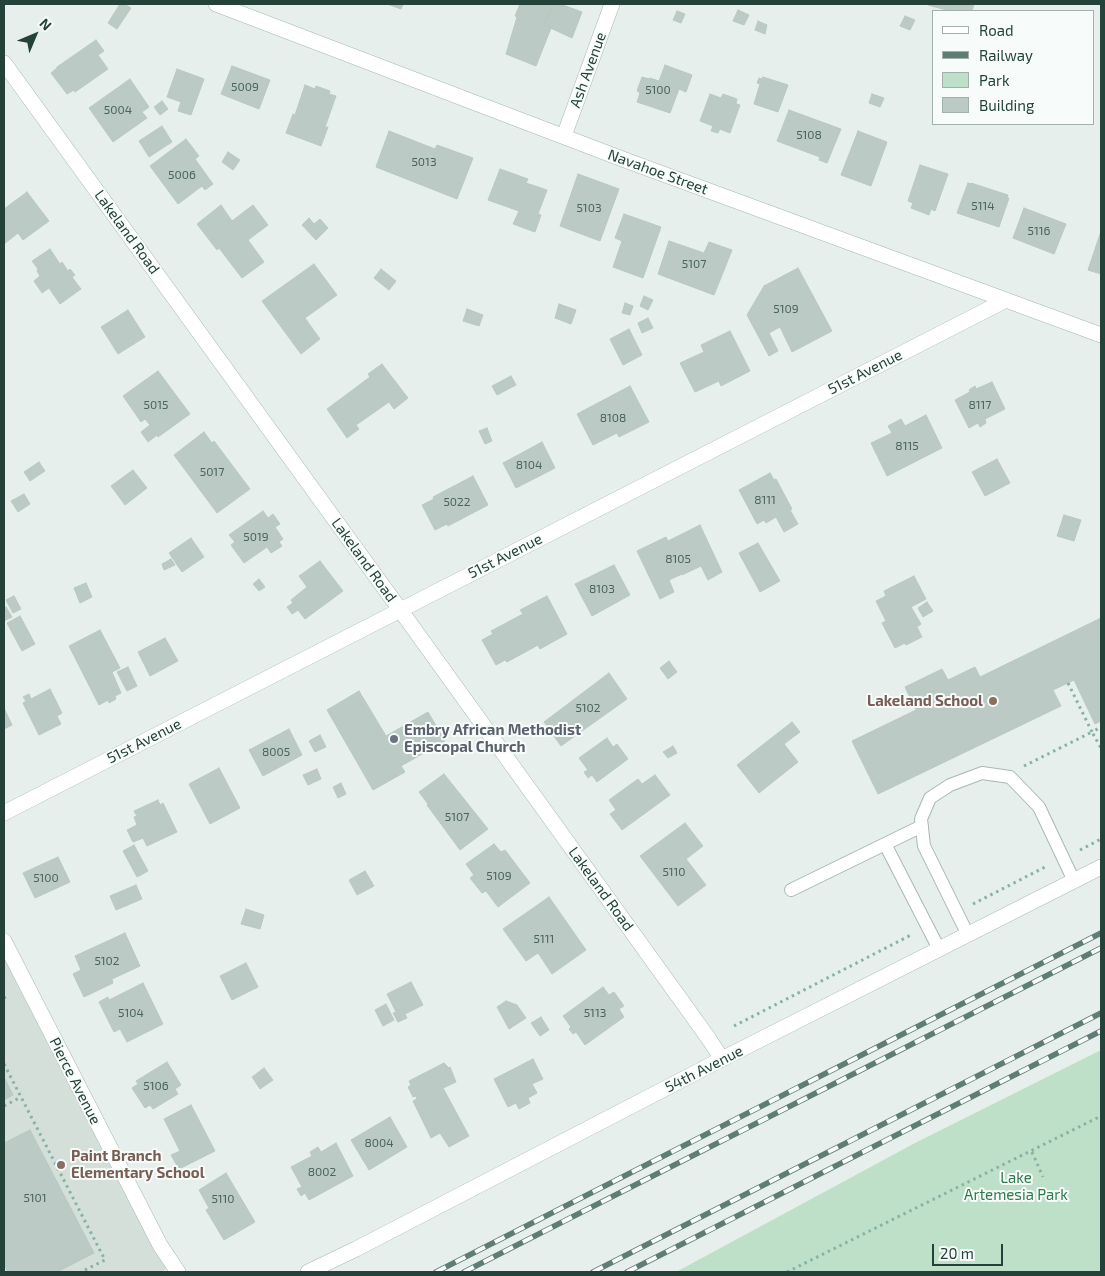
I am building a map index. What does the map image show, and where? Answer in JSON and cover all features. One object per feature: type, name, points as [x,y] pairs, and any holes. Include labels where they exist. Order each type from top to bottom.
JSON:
[{"type":"street","name":"Navahoe Street","points":[[216,4],[564,136],[1101,335]]},
{"type":"street","name":"Ash Avenue","points":[[564,136],[612,4]]},
{"type":"street","name":"Lakeland Road","points":[[4,63],[703,1030],[722,1060]]},
{"type":"street","name":"51st Avenue","points":[[4,813],[1006,300]]},
{"type":"street","name":"54th Avenue","points":[[308,1272],[1101,867]]},
{"type":"street","name":"Pierce Avenue","points":[[4,941],[160,1246],[178,1272]]},
{"type":"lane","points":[[968,935],[924,846],[920,819],[930,798],[950,785],[982,773],[1010,777],[1039,807],[1074,881]]},
{"type":"lane","points":[[791,890],[922,826]]},
{"type":"lane","points":[[885,844],[939,949]]},
{"type":"path","points":[[1068,683],[1101,748]]},
{"type":"path","points":[[1010,777],[1027,764],[1101,727]]},
{"type":"path","points":[[4,1064],[105,1260],[81,1272]]},
{"type":"path","points":[[4,1106],[20,1097]]},
{"type":"path","points":[[787,1272],[1032,1152],[1101,1116]]},
{"type":"path","points":[[1032,1152],[1043,1177]]},
{"type":"shaded area","name":"Paint Branch Elementary School","points":[[4,941],[172,1265],[162,1272],[4,1272]]},
{"type":"green space","name":"Lake Artemesia Park","points":[[1101,1050],[1101,1272],[676,1272],[915,1143]]},
{"type":"building","points":[[120,4],[131,8],[117,29],[108,23]]},
{"type":"building","points":[[387,4],[403,4],[401,9]]},
{"type":"building","points":[[520,4],[553,4],[544,25],[551,28],[536,66],[506,54],[517,17],[515,16]]},
{"type":"building","points":[[553,4],[560,4],[582,12],[572,38],[544,25]]},
{"type":"building","points":[[974,4],[972,10],[946,10],[928,5]]},
{"type":"building","points":[[738,10],[749,15],[744,25],[733,21]]},
{"type":"building","points":[[677,11],[685,14],[681,23],[673,20]]},
{"type":"building","points":[[905,16],[915,20],[910,30],[900,26]]},
{"type":"building","points":[[758,21],[767,25],[765,34],[755,30]]},
{"type":"building","points":[[96,40],[104,51],[98,55],[108,69],[75,92],[74,90],[67,94],[51,73]]},
{"type":"building","points":[[665,65],[692,75],[686,92],[679,89],[670,113],[637,102],[640,93],[637,91],[642,77],[659,81]]},
{"type":"building","points":[[232,66],[270,80],[259,109],[221,94]]},
{"type":"building","points":[[177,69],[204,79],[191,115],[178,111],[181,102],[167,97]]},
{"type":"building","points":[[763,77],[788,85],[778,112],[754,104],[760,84],[757,83],[759,78],[762,79]]},
{"type":"building","points":[[130,79],[149,107],[142,112],[147,118],[113,142],[89,108]]},
{"type":"building","points":[[305,85],[315,89],[316,86],[330,91],[329,94],[336,96],[325,127],[328,127],[321,146],[286,133],[293,114],[295,115]]},
{"type":"building","points":[[710,94],[721,98],[723,94],[737,99],[736,104],[740,105],[730,133],[720,129],[718,133],[711,131],[713,126],[700,121]]},
{"type":"building","points":[[872,94],[884,98],[880,107],[869,103]]},
{"type":"building","points":[[162,101],[168,109],[160,115],[154,107]]},
{"type":"building","points":[[789,110],[841,129],[827,163],[819,160],[820,157],[777,141]]},
{"type":"building","points":[[162,126],[172,142],[149,157],[139,141]]},
{"type":"building","points":[[389,131],[435,149],[437,145],[473,158],[457,199],[376,167]]},
{"type":"building","points":[[858,131],[887,142],[871,186],[841,175]]},
{"type":"building","points":[[186,139],[199,156],[195,159],[213,184],[205,190],[202,186],[178,204],[150,166]]},
{"type":"building","points":[[228,152],[240,160],[233,170],[222,162]]},
{"type":"building","points":[[920,165],[948,174],[935,211],[931,209],[929,215],[911,208],[913,203],[908,201]]},
{"type":"building","points":[[500,169],[528,179],[526,183],[547,190],[538,214],[541,215],[535,232],[513,224],[519,211],[488,200]]},
{"type":"building","points":[[578,174],[619,189],[600,241],[560,226]]},
{"type":"building","points":[[968,183],[1008,195],[1007,198],[1009,198],[999,227],[957,213]]},
{"type":"building","points":[[27,192],[49,221],[23,240],[18,233],[4,244],[4,209]]},
{"type":"building","points":[[221,205],[232,221],[253,205],[268,225],[248,240],[264,262],[242,278],[219,248],[217,250],[197,224]]},
{"type":"building","points":[[1024,208],[1066,224],[1054,254],[1013,238]]},
{"type":"building","points":[[624,214],[661,227],[643,278],[613,267],[622,241],[615,238]]},
{"type":"building","points":[[309,218],[314,224],[320,219],[328,228],[316,240],[302,225]]},
{"type":"building","points":[[1101,231],[1101,274],[1088,270]]},
{"type":"building","points":[[669,241],[704,253],[709,242],[732,250],[714,295],[658,274]]},
{"type":"building","points":[[50,249],[60,264],[62,262],[68,271],[70,269],[75,275],[72,277],[81,289],[60,304],[49,288],[42,293],[34,281],[40,276],[37,271],[38,269],[32,261]]},
{"type":"building","points":[[314,264],[337,295],[305,318],[320,339],[301,354],[262,301]]},
{"type":"building","points":[[798,268],[832,331],[792,352],[780,327],[769,333],[778,351],[769,356],[747,315],[764,286]]},
{"type":"building","points":[[381,269],[396,281],[389,290],[374,278]]},
{"type":"building","points":[[644,296],[653,300],[648,310],[640,306]]},
{"type":"building","points":[[625,303],[633,306],[630,315],[622,313]]},
{"type":"building","points":[[559,304],[576,310],[571,324],[555,318]]},
{"type":"building","points":[[467,309],[483,315],[479,326],[463,321]]},
{"type":"building","points":[[128,310],[145,337],[118,354],[101,327]]},
{"type":"building","points":[[648,318],[653,328],[642,333],[638,323]]},
{"type":"building","points":[[629,329],[642,355],[623,365],[610,339]]},
{"type":"building","points":[[730,331],[750,371],[721,386],[719,381],[695,392],[680,363],[704,352],[701,345]]},
{"type":"building","points":[[382,364],[408,398],[394,409],[389,402],[356,425],[359,429],[347,438],[327,409],[370,377],[368,374]]},
{"type":"building","points":[[158,371],[190,414],[148,442],[141,432],[150,425],[145,419],[141,422],[123,396]]},
{"type":"building","points":[[511,376],[516,385],[497,395],[492,386]]},
{"type":"building","points":[[992,382],[1005,409],[985,419],[986,423],[980,427],[978,423],[969,428],[955,400],[970,392],[969,390],[975,386],[976,389]]},
{"type":"building","points":[[630,386],[649,422],[619,437],[617,433],[593,445],[577,414]]},
{"type":"building","points":[[926,415],[942,448],[887,476],[871,443],[892,433],[888,426],[901,419],[905,426]]},
{"type":"building","points":[[487,428],[492,441],[485,444],[479,431]]},
{"type":"building","points":[[204,432],[212,443],[214,441],[250,489],[217,513],[174,455]]},
{"type":"building","points":[[542,442],[555,468],[516,488],[503,463]]},
{"type":"building","points":[[997,459],[1010,483],[985,496],[972,472]]},
{"type":"building","points":[[39,462],[45,471],[30,481],[24,472]]},
{"type":"building","points":[[133,470],[147,488],[125,505],[111,486]]},
{"type":"building","points":[[770,473],[774,480],[776,479],[798,524],[784,532],[776,517],[766,523],[764,520],[757,524],[739,490]]},
{"type":"building","points":[[473,476],[488,505],[448,526],[447,524],[435,530],[422,505],[434,499],[433,497]]},
{"type":"building","points":[[24,494],[30,504],[18,512],[11,501]]},
{"type":"building","points":[[263,511],[268,518],[273,514],[280,524],[275,527],[283,539],[279,542],[282,546],[271,553],[267,547],[244,563],[231,545],[235,542],[229,535]]},
{"type":"building","points":[[1064,515],[1081,520],[1074,541],[1057,536]]},
{"type":"building","points":[[700,525],[722,572],[708,580],[701,566],[682,574],[669,580],[674,592],[660,599],[637,551],[666,537],[668,541]]},
{"type":"building","points":[[191,538],[204,557],[182,572],[169,553]]},
{"type":"building","points":[[758,543],[780,581],[760,592],[739,553]]},
{"type":"building","points":[[171,559],[175,565],[164,570],[162,564]]},
{"type":"building","points":[[320,561],[343,591],[305,619],[298,610],[292,614],[287,607],[293,603],[291,600],[307,587],[299,576]]},
{"type":"building","points":[[614,565],[630,595],[592,616],[575,584]]},
{"type":"building","points":[[914,576],[926,599],[911,607],[921,624],[917,627],[922,637],[895,648],[882,623],[886,621],[876,601],[886,596],[884,591]]},
{"type":"building","points":[[259,579],[265,587],[259,591],[253,584]]},
{"type":"building","points":[[86,583],[92,597],[80,603],[74,588]]},
{"type":"building","points":[[14,596],[21,609],[13,613],[6,600]]},
{"type":"building","points":[[547,596],[567,634],[540,649],[538,645],[507,662],[505,660],[496,665],[482,640],[493,634],[491,631],[523,614],[520,610]]},
{"type":"building","points":[[927,602],[933,611],[923,617],[918,608]]},
{"type":"building","points":[[6,607],[12,617],[4,621],[4,609]]},
{"type":"building","points":[[20,616],[35,644],[22,651],[7,623]]},
{"type":"building","points":[[1101,618],[1101,721],[1095,724],[1074,680],[1053,690],[1061,706],[878,794],[852,741],[916,710],[905,687],[942,669],[948,680],[975,667],[980,677]]},
{"type":"building","points":[[100,630],[120,668],[112,672],[121,693],[115,696],[116,699],[109,703],[108,700],[99,705],[69,646]]},
{"type":"building","points":[[165,638],[178,661],[150,676],[138,652]]},
{"type":"building","points":[[669,661],[677,672],[668,679],[660,668]]},
{"type":"building","points":[[128,667],[137,686],[127,691],[117,672]]},
{"type":"building","points":[[609,673],[627,699],[561,746],[544,722]]},
{"type":"building","points":[[50,689],[62,713],[57,716],[61,724],[39,735],[23,703],[26,701],[23,697],[29,694],[31,699]]},
{"type":"building","name":"Embry African Methodist Episcopal Church","points":[[359,691],[386,736],[428,712],[445,741],[401,766],[405,772],[373,790],[327,710]]},
{"type":"building","points":[[4,708],[12,725],[4,729]]},
{"type":"building","points":[[792,722],[800,732],[784,744],[798,762],[759,793],[737,765]]},
{"type":"building","points":[[289,729],[302,755],[263,776],[249,750]]},
{"type":"building","points":[[320,735],[326,747],[315,752],[309,741]]},
{"type":"building","points":[[607,738],[613,747],[617,744],[628,759],[597,782],[592,775],[588,778],[584,772],[588,770],[579,758]]},
{"type":"building","points":[[673,746],[677,753],[668,758],[663,752]]},
{"type":"building","points":[[219,768],[240,808],[210,824],[189,784]]},
{"type":"building","points":[[317,769],[321,779],[308,785],[303,775]]},
{"type":"building","points":[[444,774],[488,829],[460,850],[419,792]]},
{"type":"building","points":[[655,775],[670,795],[622,830],[610,814],[616,810],[609,800],[638,779],[642,784]]},
{"type":"building","points":[[341,783],[346,794],[338,798],[333,787]]},
{"type":"building","points":[[158,800],[160,805],[163,803],[177,832],[147,846],[143,838],[133,842],[127,830],[137,825],[134,817],[137,816],[134,811]]},
{"type":"building","points":[[685,823],[703,846],[686,859],[706,885],[678,906],[640,856]]},
{"type":"building","points":[[494,844],[501,852],[505,850],[530,883],[498,907],[486,891],[482,893],[470,878],[474,875],[466,864]]},
{"type":"building","points":[[134,845],[148,871],[137,877],[123,851]]},
{"type":"building","points":[[58,857],[70,882],[35,898],[23,873]]},
{"type":"building","points":[[365,871],[374,886],[357,895],[349,880]]},
{"type":"building","points":[[136,885],[142,899],[116,910],[110,896]]},
{"type":"building","points":[[549,897],[586,950],[552,974],[538,953],[526,961],[503,929]]},
{"type":"building","points":[[246,909],[264,915],[260,929],[241,924]]},
{"type":"building","points":[[125,933],[140,966],[112,979],[113,983],[84,997],[73,974],[81,970],[75,956]]},
{"type":"building","points":[[246,963],[258,987],[232,1000],[220,976]]},
{"type":"building","points":[[411,982],[423,1005],[405,1014],[407,1018],[398,1022],[393,1013],[396,1012],[387,994]]},
{"type":"building","points":[[143,983],[163,1024],[127,1042],[120,1029],[114,1032],[99,1002],[108,997],[109,1000]]},
{"type":"building","points":[[603,987],[609,995],[614,992],[624,1006],[619,1009],[624,1017],[585,1045],[576,1032],[573,1034],[569,1029],[571,1027],[563,1016]]},
{"type":"building","points":[[506,1001],[517,1005],[526,1018],[509,1029],[497,1007]]},
{"type":"building","points":[[386,1004],[394,1020],[383,1026],[375,1010]]},
{"type":"building","points":[[541,1017],[549,1030],[540,1036],[531,1023]]},
{"type":"building","points":[[533,1059],[543,1079],[532,1084],[537,1093],[528,1098],[530,1103],[519,1109],[516,1103],[508,1107],[494,1079]]},
{"type":"building","points":[[167,1062],[181,1085],[175,1089],[178,1094],[153,1109],[150,1105],[145,1108],[132,1088],[138,1084],[136,1081]]},
{"type":"building","points":[[444,1063],[450,1067],[456,1082],[443,1088],[469,1136],[449,1147],[440,1133],[431,1138],[413,1101],[417,1099],[416,1096],[413,1097],[408,1087],[411,1085],[409,1081]]},
{"type":"building","points":[[264,1068],[273,1080],[260,1089],[252,1077]]},
{"type":"building","points":[[4,1077],[13,1095],[4,1100]]},
{"type":"building","points":[[191,1105],[215,1151],[179,1169],[171,1155],[180,1151],[164,1119]]},
{"type":"building","points":[[390,1117],[407,1147],[369,1170],[351,1140]]},
{"type":"building","points":[[30,1130],[94,1253],[57,1272],[8,1272],[4,1264],[4,1143]]},
{"type":"building","points":[[336,1143],[353,1176],[309,1200],[305,1193],[301,1196],[297,1189],[302,1187],[291,1167],[312,1156],[310,1152],[318,1147],[321,1152]]},
{"type":"building","points":[[226,1173],[255,1222],[224,1240],[206,1210],[209,1208],[199,1190]]},
{"type":"railway","points":[[436,1272],[1101,933]]},
{"type":"railway","points":[[464,1272],[1101,948]]},
{"type":"railway","points":[[593,1272],[1101,1013]]},
{"type":"railway","points":[[627,1272],[1101,1031]]},
{"type":"place","name":"Lakeland School","points":[[993,701]]},
{"type":"place","name":"Embry African Methodist Episcopal Church","points":[[394,739]]},
{"type":"place","name":"Paint Branch Elementary School","points":[[61,1165]]}]
